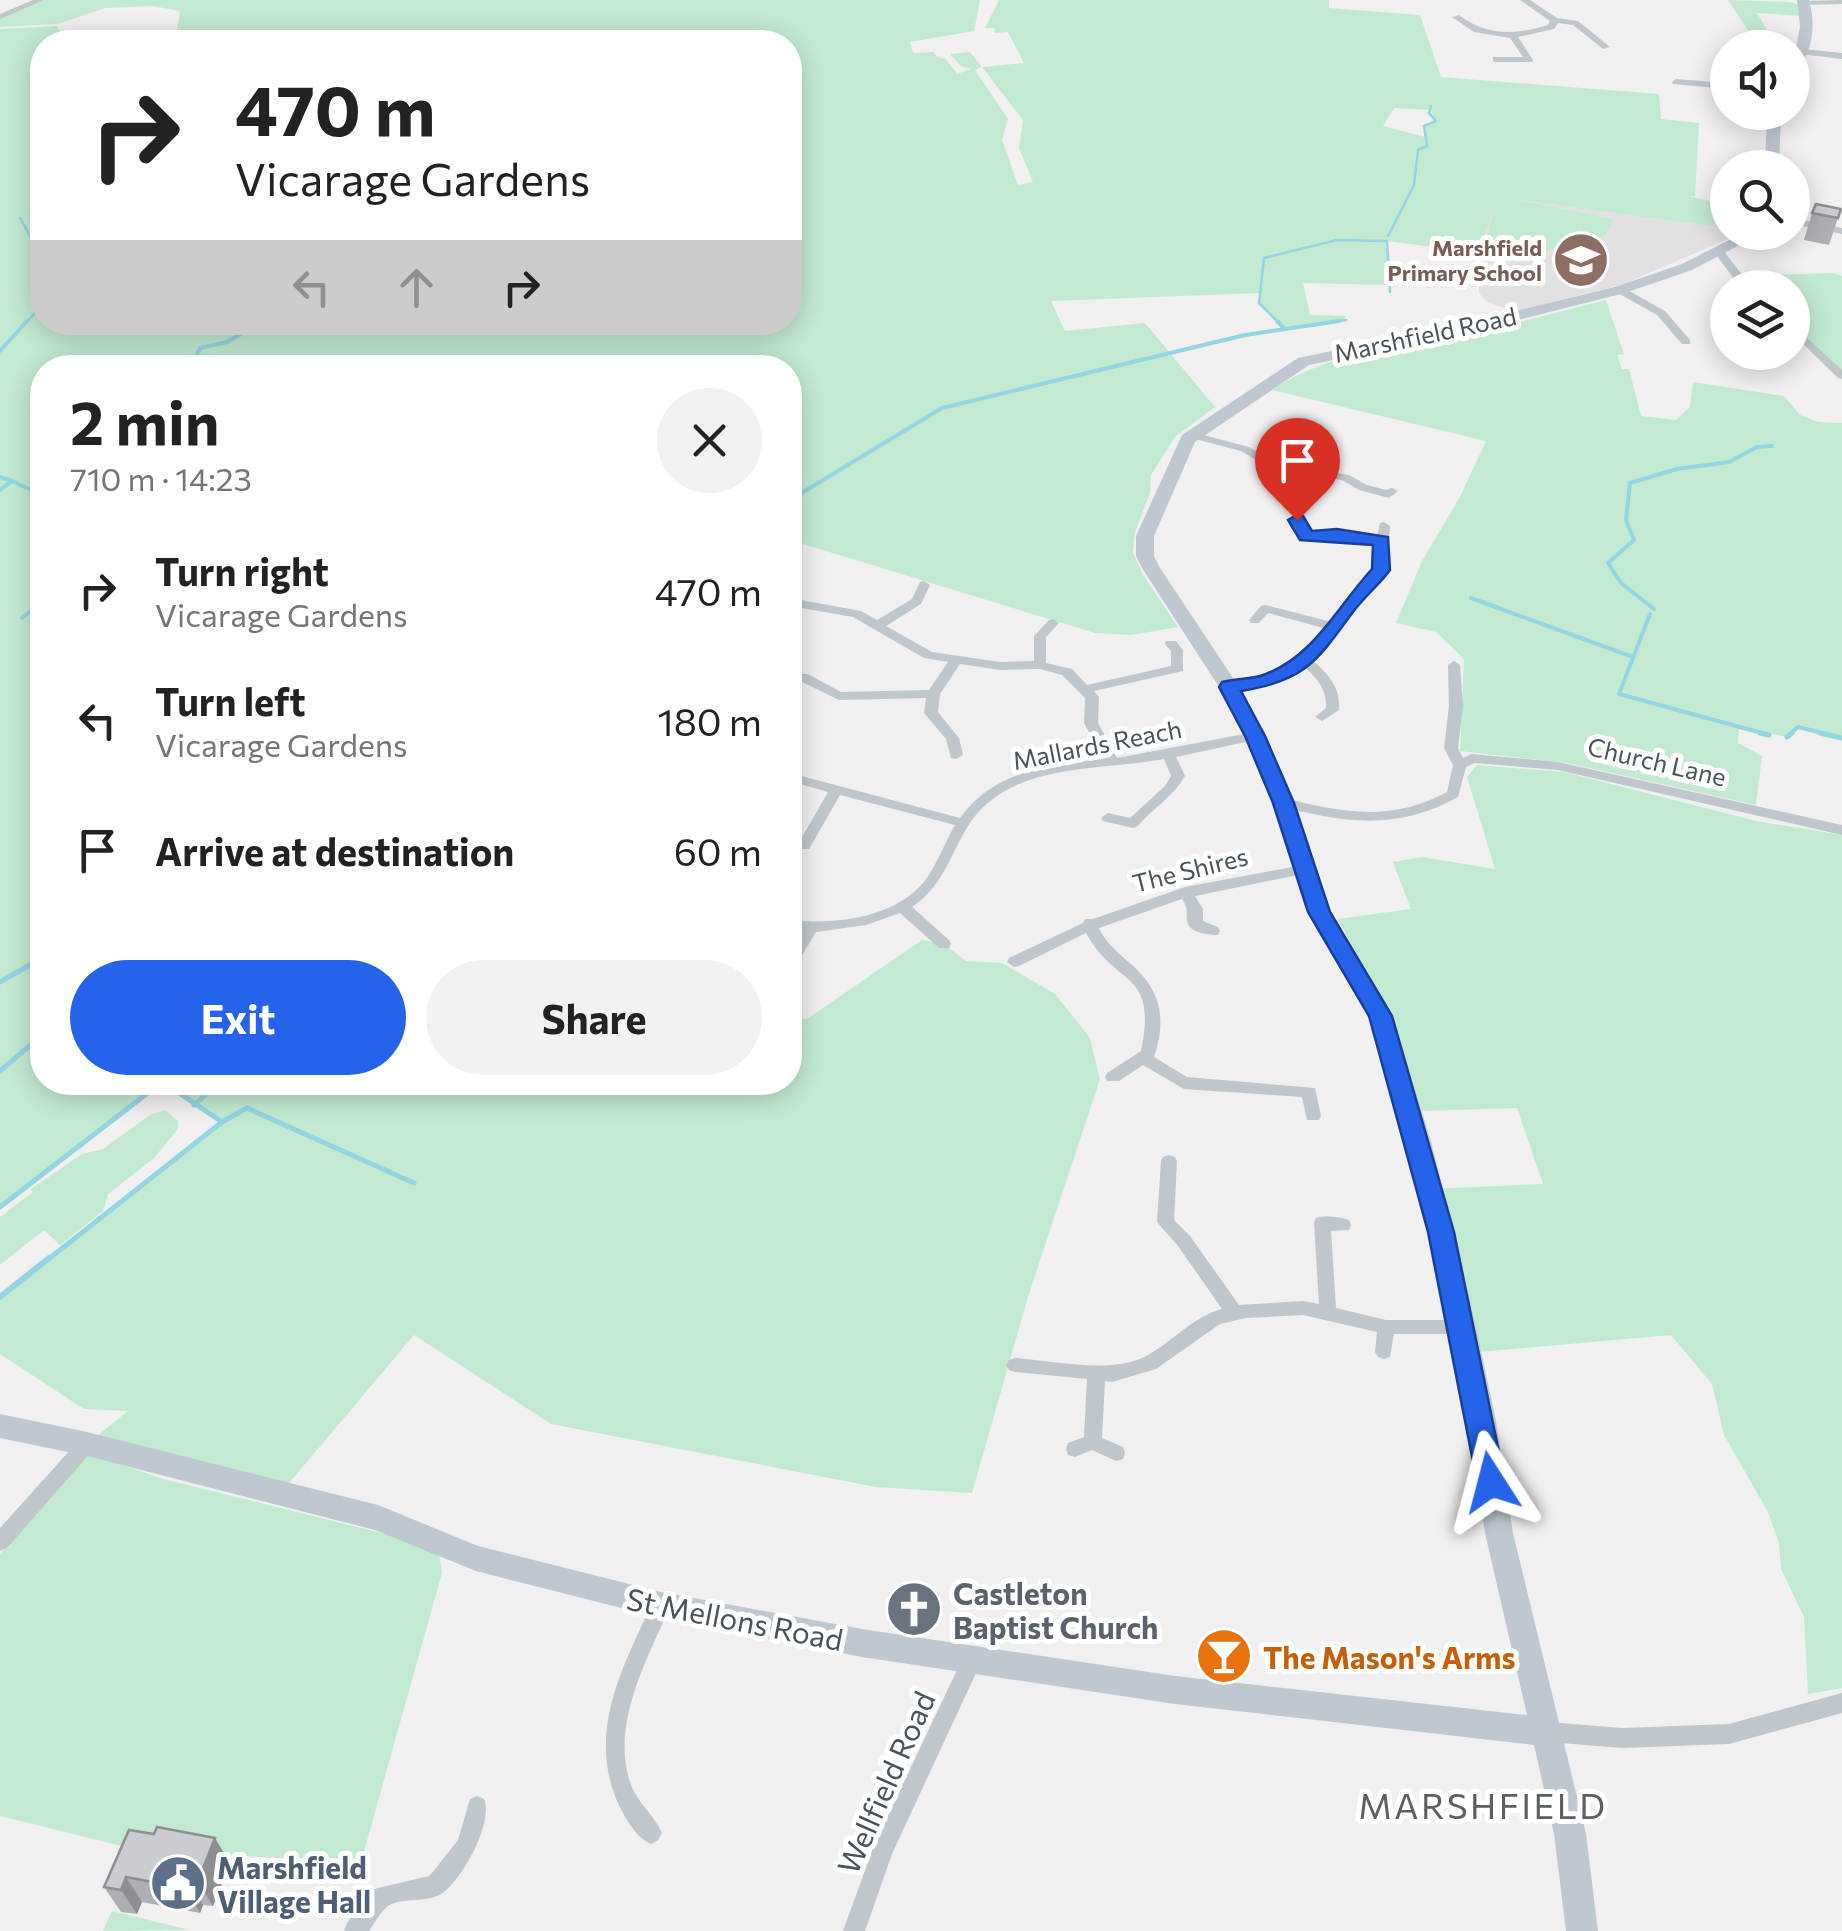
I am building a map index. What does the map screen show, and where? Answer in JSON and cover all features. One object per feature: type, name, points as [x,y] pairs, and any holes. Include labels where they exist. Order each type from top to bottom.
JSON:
[{"type":"street","points":[[0,17],[40,0]]},
{"type":"street","points":[[1524,0],[1555,20],[1575,23],[1606,47]]},
{"type":"street","points":[[1804,30],[1805,1],[1842,2]]},
{"type":"street","points":[[1456,17],[1478,32],[1512,35],[1551,27],[1555,20]]},
{"type":"street","points":[[1496,59],[1529,60],[1512,35]]},
{"type":"street","points":[[1810,53],[1842,56]]},
{"type":"street","points":[[1676,82],[1710,85]]},
{"type":"street","points":[[1810,225],[1842,231]]},
{"type":"street","name":"Marshfield Road","points":[[1192,435],[1304,362],[1323,355],[1476,326],[1620,290],[1722,250]]},
{"type":"street","points":[[1718,252],[1732,270]]},
{"type":"street","points":[[1620,290],[1666,312],[1686,342]]},
{"type":"street","points":[[1810,345],[1842,376]]},
{"type":"street","points":[[1392,491],[1390,494],[1363,488],[1345,477],[1270,464],[1245,450],[1192,435],[1149,525],[1145,556],[1255,736],[1284,803],[1319,912],[1380,1016],[1420,1145],[1462,1327],[1499,1533],[1570,1834],[1582,1931]]},
{"type":"street","points":[[1228,687],[1262,682],[1304,660],[1321,647],[1348,607],[1381,570],[1383,533],[1307,536],[1297,520]]},
{"type":"street","points":[[877,626],[924,603],[924,586]]},
{"type":"street","points":[[1330,601],[1348,607]]},
{"type":"street","points":[[802,604],[857,614],[929,656],[1000,666],[1040,665],[1067,672],[1092,697],[1091,723],[1112,763]]},
{"type":"street","points":[[1260,614],[1336,627]]},
{"type":"street","points":[[1040,665],[1033,635],[1053,623]]},
{"type":"street","points":[[1086,689],[1178,668],[1177,650],[1171,644]]},
{"type":"street","points":[[955,660],[934,694],[932,713],[952,738],[956,755]]},
{"type":"street","points":[[1304,660],[1329,684],[1334,700],[1332,710],[1322,716]]},
{"type":"street","points":[[1284,803],[1347,818],[1404,815],[1434,807],[1453,794],[1460,765],[1451,748],[1454,665]]},
{"type":"street","points":[[802,677],[821,679],[839,696],[934,694]]},
{"type":"street","points":[[1334,700],[1353,702]]},
{"type":"street","name":"Mallards Reach","points":[[802,928],[857,923],[902,906],[929,887],[974,804],[1004,784],[1044,772],[1168,754],[1255,736]]},
{"type":"street","points":[[1108,818],[1133,823],[1144,808],[1174,785],[1178,776],[1168,754]]},
{"type":"street","name":"Church Lane","points":[[1460,765],[1472,758],[1558,766],[1842,830]]},
{"type":"street","points":[[802,781],[963,823]]},
{"type":"street","points":[[804,846],[834,791]]},
{"type":"street","name":"The Shires","points":[[1014,962],[1090,923],[1185,892],[1303,870]]},
{"type":"street","points":[[1185,892],[1204,913],[1195,924],[1213,931]]},
{"type":"street","points":[[902,906],[944,944]]},
{"type":"street","points":[[1090,923],[1094,938],[1145,988],[1152,1004],[1146,1059]]},
{"type":"street","points":[[802,943],[810,930]]},
{"type":"street","points":[[1113,1077],[1146,1059]]},
{"type":"street","points":[[1146,1059],[1184,1083],[1308,1092],[1313,1116]]},
{"type":"street","points":[[1169,1161],[1165,1222],[1184,1241],[1234,1314]]},
{"type":"street","points":[[1328,1315],[1322,1223],[1343,1225]]},
{"type":"street","points":[[1015,1365],[1112,1374],[1150,1364],[1215,1318],[1304,1308],[1386,1328],[1462,1327]]},
{"type":"street","points":[[1384,1352],[1386,1328]]},
{"type":"street","points":[[1096,1374],[1084,1445],[1116,1453]]},
{"type":"street","name":"St Mellons Road","points":[[0,1426],[87,1444],[378,1518],[476,1558],[660,1605],[862,1642],[1175,1690],[1548,1732]]},
{"type":"street","points":[[0,1542],[87,1444]]},
{"type":"street","points":[[651,1833],[632,1813],[618,1781],[612,1738],[630,1676],[660,1605]]},
{"type":"street","name":"Wellfield Road","points":[[858,1920],[883,1851],[973,1658]]},
{"type":"street","points":[[1548,1732],[1622,1738],[1729,1734],[1842,1704]]},
{"type":"street","points":[[355,1931],[382,1897],[435,1886],[440,1881],[466,1845],[477,1806]]},
{"type":"street","points":[[858,1920],[870,1931]]},
{"type":"shaded area","name":"Marshfield Primary School","points":[[1495,197],[1710,224],[1710,247],[1624,284],[1513,312],[1486,301],[1479,293],[1479,253]]},
{"type":"green space","points":[[43,0],[980,0],[974,31],[910,42],[913,53],[934,52],[946,59],[957,74],[971,69],[961,66],[950,54],[970,52],[982,67],[1024,63],[1008,32],[995,33],[994,28],[985,28],[999,0],[1329,0],[1329,8],[1420,15],[1441,77],[1659,94],[1661,119],[1699,123],[1695,196],[1688,196],[1710,201],[1710,226],[1512,199],[1613,219],[1605,235],[1509,261],[1490,249],[1487,237],[1496,197],[1479,253],[1387,241],[1389,285],[1303,283],[1310,315],[1345,316],[1346,320],[1285,329],[1259,303],[1259,293],[1051,301],[1065,331],[1145,323],[1215,407],[1175,437],[1151,475],[1150,493],[1135,532],[1133,553],[1178,627],[1131,635],[1095,633],[802,544],[802,355],[30,355],[30,1095],[146,1095],[0,1207],[0,29],[57,26],[59,30],[30,30],[30,335],[802,335],[802,30],[177,30],[180,11],[153,6],[105,8],[57,24],[0,27],[0,18]],"holes":[[[982,67],[1023,120],[1019,148],[1033,182],[1018,185],[1002,140],[1008,119],[975,70]],[[1394,108],[1431,110],[1435,121],[1424,126],[1425,137],[1383,126]]]},
{"type":"green space","points":[[1728,0],[1799,5],[1802,16],[1757,13],[1767,30],[1748,30]]},
{"type":"green space","points":[[1810,274],[1842,276],[1842,372],[1810,341]]},
{"type":"green space","points":[[1606,300],[1624,354],[1617,355],[1622,369],[1629,369],[1641,416],[1676,420],[1690,407],[1693,382],[1784,396],[1800,415],[1818,422],[1842,423],[1842,738],[1799,727],[1787,737],[1739,727],[1738,743],[1762,756],[1756,805],[1567,763],[1460,751],[1464,659],[1436,632],[1396,623],[1422,561],[1460,497],[1486,441],[1272,390],[1340,359],[1481,331]]},
{"type":"green space","points":[[1477,765],[1564,772],[1756,821],[1842,835],[1842,1688],[1808,1694],[1804,1617],[1781,1569],[1779,1543],[1768,1512],[1724,1435],[1712,1384],[1671,1335],[1468,1353],[1430,1189],[1543,1184],[1517,1108],[1422,1111],[1399,1037],[1338,919],[1411,909],[1393,862],[1422,857],[1495,869],[1467,777]]},
{"type":"green space","points":[[922,940],[944,944],[966,961],[1002,963],[1055,994],[1090,1038],[1100,1079],[1028,1297],[972,1493],[876,1487],[551,1424],[414,1335],[279,1495],[87,1444],[128,1411],[84,1409],[0,1354],[0,1297],[222,1123],[181,1095],[802,1095],[802,1018],[807,1019]]},
{"type":"green space","points":[[165,1110],[178,1121],[178,1129],[153,1159],[108,1194],[103,1211],[60,1245],[44,1230],[0,1265],[0,1217],[33,1192],[31,1189],[82,1154],[103,1149],[150,1115]]},
{"type":"green space","points":[[88,1453],[163,1479],[418,1542],[439,1553],[442,1573],[361,1862],[142,1851],[0,1816],[0,1554]]},
{"type":"green space","points":[[112,1911],[190,1930],[103,1931]]},
{"type":"building","points":[[1816,204],[1841,209],[1838,218],[1812,213]]},
{"type":"building","points":[[157,1827],[215,1838],[198,1881],[188,1880],[185,1888],[126,1877],[121,1890],[104,1887],[129,1830],[154,1834]]},
{"type":"waterway","points":[[1388,236],[1414,185],[1418,150],[1427,146],[1424,126],[1436,121],[1429,113],[1431,106]]},
{"type":"waterway","points":[[20,218],[30,236]]},
{"type":"waterway","points":[[1285,329],[1259,303],[1264,258],[1337,240],[1387,241],[1390,292]]},
{"type":"waterway","points":[[25,324],[30,318]]},
{"type":"waterway","points":[[1322,324],[1346,320]]},
{"type":"waterway","points":[[0,351],[27,321]]},
{"type":"waterway","points":[[802,493],[942,408],[1245,335],[1339,321]]},
{"type":"waterway","points":[[196,355],[200,348],[239,335]]},
{"type":"waterway","points":[[1654,609],[1621,583],[1608,563],[1634,540],[1626,520],[1630,483],[1677,469],[1729,462],[1757,447],[1772,446]]},
{"type":"waterway","points":[[0,477],[12,481]]},
{"type":"waterway","points":[[0,490],[12,481]]},
{"type":"waterway","points":[[12,481],[30,489]]},
{"type":"waterway","points":[[1471,598],[1633,657]]},
{"type":"waterway","points":[[22,618],[30,612]]},
{"type":"waterway","points":[[1650,614],[1619,694],[1769,735],[1760,733]]},
{"type":"waterway","points":[[1789,735],[1798,727],[1830,735]]},
{"type":"waterway","points":[[1787,737],[1792,733]]},
{"type":"waterway","points":[[1820,733],[1842,738]]},
{"type":"waterway","points":[[0,982],[30,965]]},
{"type":"waterway","points":[[0,1071],[30,1045]]},
{"type":"waterway","points":[[0,1207],[145,1095]]},
{"type":"waterway","points":[[182,1095],[195,1104]]},
{"type":"waterway","points":[[195,1104],[205,1095]]},
{"type":"waterway","points":[[195,1104],[222,1122]]},
{"type":"waterway","points":[[222,1122],[247,1108],[414,1183]]},
{"type":"waterway","points":[[46,1261],[222,1122]]},
{"type":"waterway","points":[[0,1297],[49,1258]]},
{"type":"place","name":"Marshfield Primary School","points":[[1581,260]]},
{"type":"place","name":"Castleton Baptist Church","points":[[914,1609]]},
{"type":"place","name":"The Mason's Arms","points":[[1224,1656]]},
{"type":"place","name":"Marshfield Village Hall","points":[[178,1883]]},
{"type":"district","name":"MARSHFIELD","points":[[1483,1804]]},
{"type":"route","points":[[1297,520],[1307,536],[1382,540],[1381,570],[1348,607],[1321,647],[1287,672],[1262,682],[1228,687],[1255,736],[1284,803],[1319,912],[1380,1016],[1420,1145],[1441,1232],[1482,1420],[1491,1482]]}]
